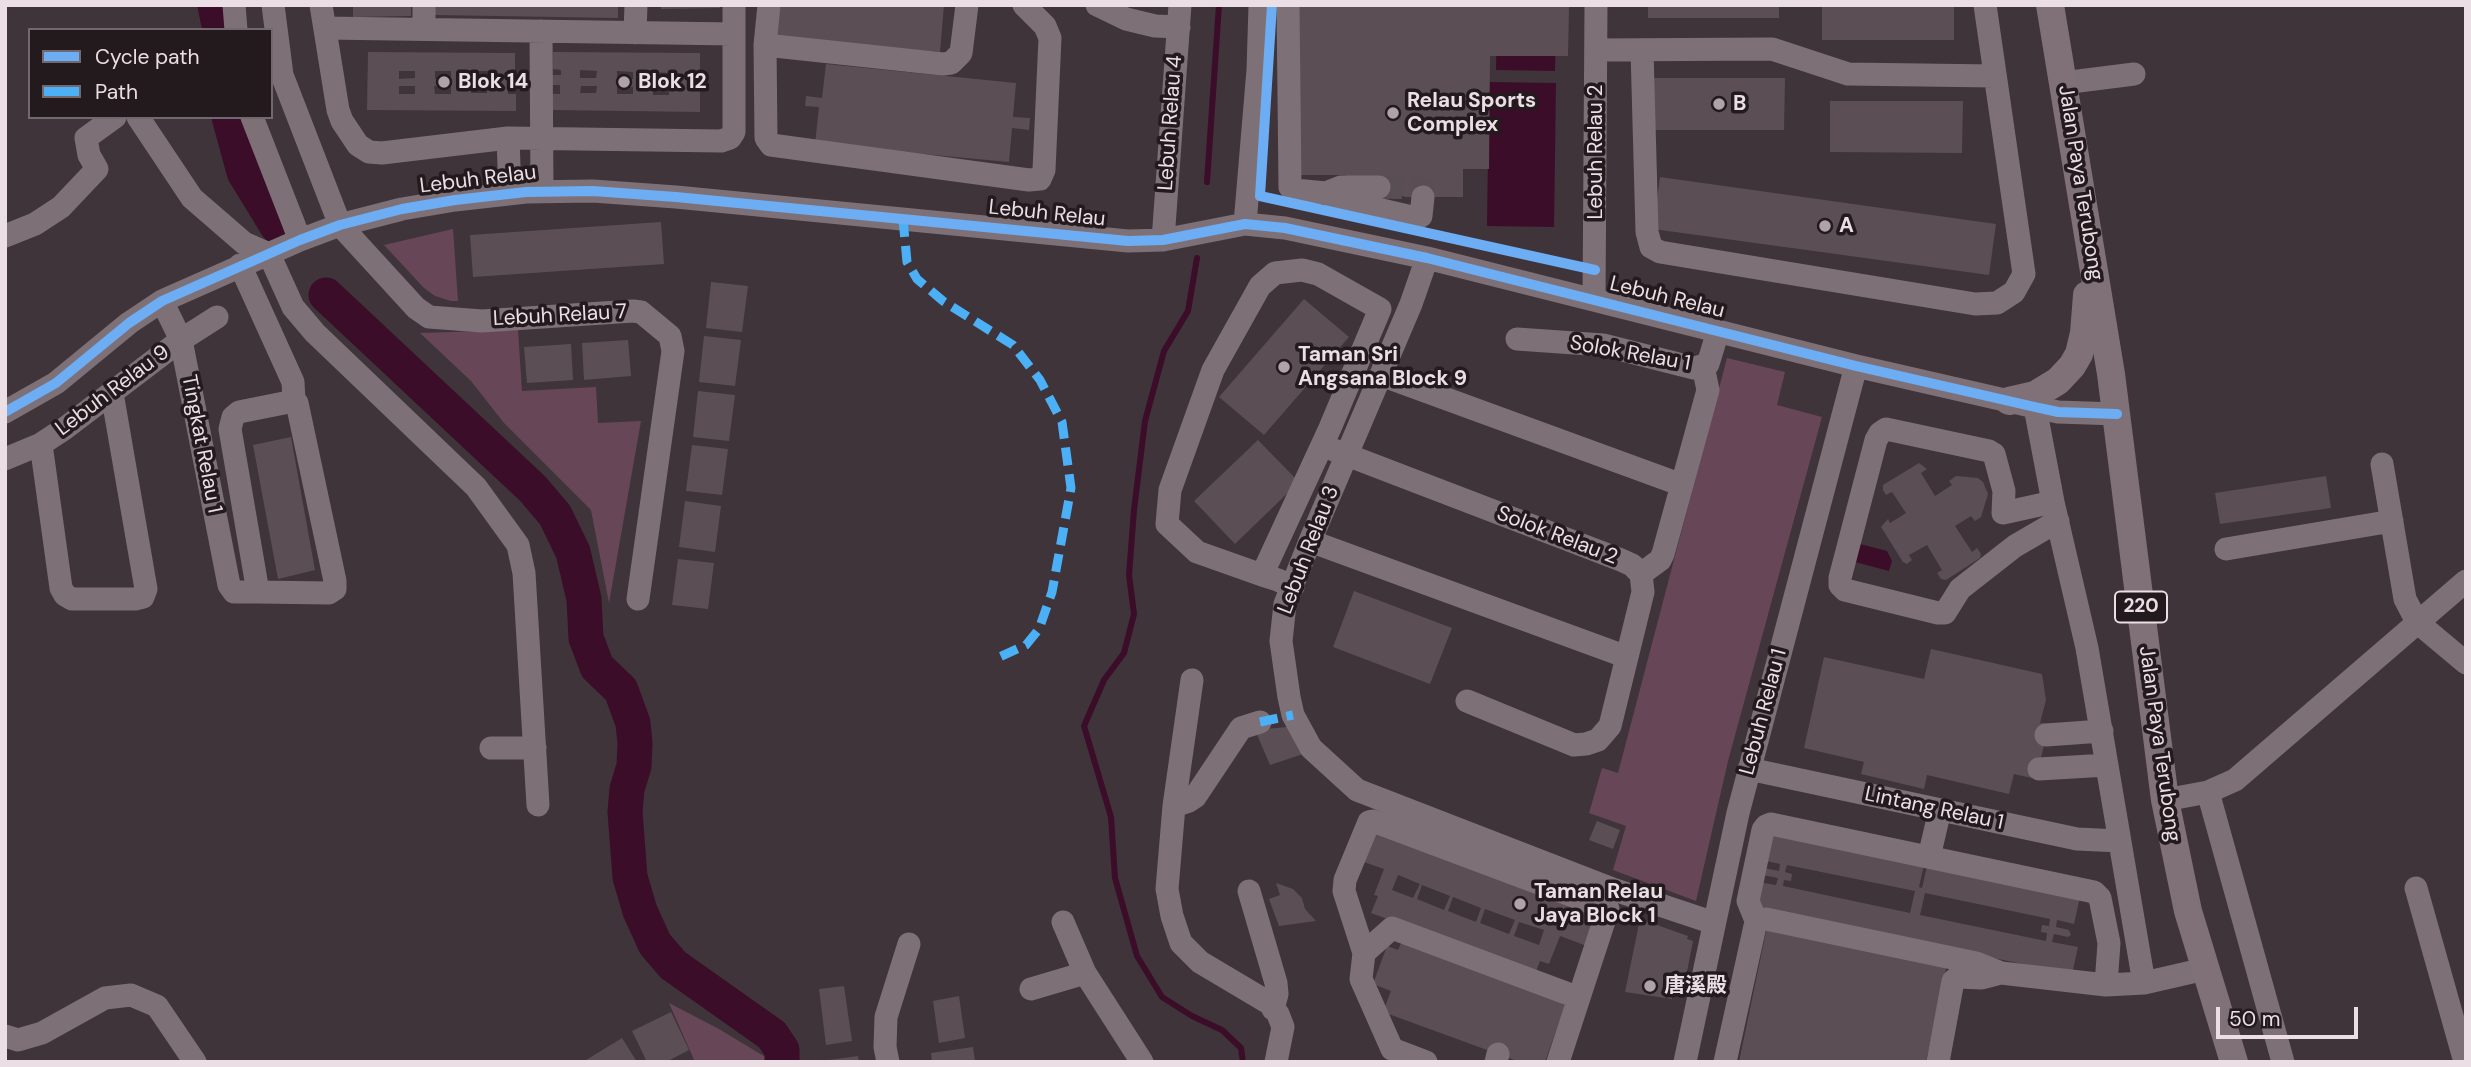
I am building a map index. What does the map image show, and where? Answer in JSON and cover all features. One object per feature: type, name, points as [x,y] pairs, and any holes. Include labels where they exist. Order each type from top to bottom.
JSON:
[{"type":"main road","name":"Jalan Paya Terubong","points":[[2050,5],[2117,414],[2165,800],[2188,911],[2234,1062]]},
{"type":"main road","points":[[2022,404],[2057,381],[2072,366],[2079,354],[2084,333],[2090,247]]},
{"type":"street","points":[[234,5],[236,28]]},
{"type":"street","points":[[273,5],[282,75],[340,225]]},
{"type":"street","points":[[424,5],[424,29]]},
{"type":"street","points":[[635,33],[636,5]]},
{"type":"street","points":[[734,5],[734,34],[734,132],[730,138],[722,141],[508,138],[382,153],[369,152],[358,145],[342,121],[323,17],[424,29],[734,34]]},
{"type":"street","points":[[769,5],[765,45],[766,138],[771,145],[1029,180],[1040,178],[1044,170],[1050,38],[1045,26],[1024,5]]},
{"type":"street","points":[[765,45],[951,63],[961,53],[967,5]]},
{"type":"street","points":[[1097,5],[1126,19],[1155,26],[1180,16]]},
{"type":"street","points":[[1245,224],[1258,70],[1260,5]]},
{"type":"street","points":[[1288,5],[1289,182],[1294,190],[1326,193],[1339,200],[1416,218],[1421,216],[1423,197]]},
{"type":"street","name":"Lebuh Relau 2","points":[[1594,300],[1596,5]]},
{"type":"street","points":[[1642,50],[1647,232],[1651,247],[1660,252],[1975,304],[1997,303],[2014,292],[2024,274],[1985,5]]},
{"type":"street","name":"Lebuh Relau 4","points":[[1163,240],[1180,16]]},
{"type":"street","points":[[541,31],[542,191]]},
{"type":"street","points":[[1597,50],[1772,49],[1848,74],[1995,76]]},
{"type":"street","points":[[2063,83],[2134,74]]},
{"type":"street","points":[[5,236],[35,224],[61,207],[97,169],[89,155],[86,138],[111,119]]},
{"type":"street","points":[[139,119],[192,198],[244,243],[269,254],[293,307],[315,333],[477,487],[518,545],[524,573],[538,805]]},
{"type":"street","points":[[253,119],[300,240]]},
{"type":"street","points":[[508,138],[510,194]]},
{"type":"street","points":[[1326,193],[1341,187],[1379,187]]},
{"type":"street","name":"Lebuh Relau","points":[[5,412],[56,383],[129,323],[162,301],[300,240],[340,225],[402,209],[510,194],[593,191],[1091,239],[1163,240],[1245,224],[1285,228],[1427,258],[1856,366],[2022,404],[2075,413],[2117,414]]},
{"type":"street","name":"Lebuh Relau 7","points":[[340,225],[416,307],[429,317],[482,321],[632,311],[641,312],[670,335],[673,351],[638,599]]},
{"type":"street","name":"Lebuh Relau 3","points":[[1427,258],[1411,304],[1285,604],[1282,622],[1285,671],[1293,715],[1311,748],[1357,790],[1611,899],[1714,923]]},
{"type":"street","points":[[240,265],[293,382],[294,401],[297,403],[303,429],[335,581],[335,589],[330,593],[258,592],[230,429],[233,417],[239,412],[294,401]]},
{"type":"street","points":[[1262,575],[1326,436],[1380,309],[1318,274],[1302,270],[1275,273],[1260,286],[1213,370],[1171,490],[1167,524],[1197,552],[1293,587]]},
{"type":"street","name":"Tingkat Relau 1","points":[[162,301],[181,340],[231,590],[258,592]]},
{"type":"street","name":"Lebuh Relau 9","points":[[5,459],[41,444],[181,340],[217,317]]},
{"type":"street","name":"Solok Relau 1","points":[[1517,339],[1604,345],[1694,368],[1703,366],[1710,359],[1718,331]]},
{"type":"street","points":[[1641,574],[1660,560],[1663,554],[1709,390],[1703,366]]},
{"type":"street","name":"Lebuh Relau 1","points":[[1685,1062],[1749,769],[1856,366]]},
{"type":"street","points":[[1381,374],[1682,485]]},
{"type":"street","points":[[41,444],[61,588],[65,595],[72,599],[144,597],[146,589],[112,393]]},
{"type":"street","points":[[2022,404],[2056,512],[2087,648],[2144,983]]},
{"type":"street","points":[[1886,429],[1989,451],[1994,454],[2004,491],[2003,513],[2056,512],[1960,589],[1945,613],[1845,590],[1840,585],[1876,440],[1886,429]]},
{"type":"street","name":"Solok Relau 2","points":[[1326,436],[1621,560],[1632,565],[1641,574],[1643,592],[1610,726],[1598,740],[1573,745],[1467,701]]},
{"type":"street","points":[[2382,464],[2405,598],[2417,622],[2466,663]]},
{"type":"street","points":[[2226,549],[2392,521]]},
{"type":"street","points":[[1310,541],[1627,657]]},
{"type":"street","points":[[2165,800],[2208,792],[2235,780],[2466,580]]},
{"type":"street","points":[[1192,680],[1174,806],[1167,889],[1172,916],[1181,943],[1199,962],[1269,1003],[1283,1027],[1276,1062]]},
{"type":"street","points":[[1174,806],[1189,802],[1195,797],[1241,728],[1260,722]]},
{"type":"street","points":[[2046,735],[2102,731]]},
{"type":"street","points":[[491,748],[535,748]]},
{"type":"street","points":[[2039,769],[2107,765]]},
{"type":"street","name":"Lintang Relau 1","points":[[1749,769],[2077,839],[2120,841]]},
{"type":"street","name":"Jalan Paya Terubong","points":[[2208,792],[2283,1062]]},
{"type":"street","points":[[1929,858],[1940,810]]},
{"type":"street","points":[[1426,1062],[1392,1049],[1377,998],[1361,979],[1364,953],[1344,891],[1345,880],[1365,826],[1373,821],[1611,899],[1571,991],[1558,1062]]},
{"type":"street","points":[[1725,1062],[1757,923],[1748,901],[1763,830],[1768,825],[2098,894],[2109,943],[2106,985]]},
{"type":"street","points":[[2416,888],[2465,1062]]},
{"type":"street","points":[[1249,891],[1276,983],[1277,994],[1273,1009]]},
{"type":"street","points":[[1757,923],[1766,919],[1976,963],[2001,973],[2106,985],[2144,983],[2205,969]]},
{"type":"street","points":[[1063,922],[1085,973],[1142,1062]]},
{"type":"street","points":[[1364,953],[1392,928],[1571,991]]},
{"type":"street","points":[[888,1062],[885,1046],[886,1017],[909,944]]},
{"type":"street","points":[[1031,989],[1085,973]]},
{"type":"street","points":[[1938,1062],[1954,981],[1958,977],[1982,978],[2001,973]]},
{"type":"street","points":[[5,1036],[18,1040],[42,1033],[105,998],[131,995],[157,1006],[195,1062]]},
{"type":"shaded area","points":[[1497,17],[1556,18],[1555,71],[1496,70]]},
{"type":"shaded area","points":[[1489,82],[1556,83],[1554,227],[1487,226]]},
{"type":"shaded area","points":[[453,229],[458,301],[435,296],[424,288],[384,245]]},
{"type":"shaded area","points":[[518,330],[522,391],[596,387],[598,423],[641,421],[609,603],[591,510],[504,423],[471,381],[420,333]]},
{"type":"shaded area","points":[[1727,358],[1785,372],[1777,405],[1822,417],[1728,761],[1696,901],[1613,870],[1626,826],[1589,813],[1602,768],[1618,773]]},
{"type":"shaded area","points":[[1860,544],[1887,551],[1892,561],[1889,571],[1855,562]]},
{"type":"shaded area","points":[[669,1003],[719,1029],[767,1058],[767,1062],[695,1062]]},
{"type":"building","points":[[353,5],[411,5],[411,16],[353,17]]},
{"type":"building","points":[[435,5],[618,5],[618,18],[435,15]]},
{"type":"building","points":[[661,5],[720,5],[720,8],[661,9]]},
{"type":"building","points":[[775,5],[944,5],[940,52],[772,37]]},
{"type":"building","name":"Relau Sports Complex","points":[[1294,5],[1569,6],[1568,56],[1490,56],[1489,169],[1463,169],[1463,197],[1405,197],[1344,175],[1297,175]]},
{"type":"building","points":[[1648,5],[1779,5],[1779,18],[1648,18]]},
{"type":"building","points":[[1822,5],[1954,5],[1954,40],[1822,40]]},
{"type":"building","name":"Blok 14","points":[[368,52],[515,53],[515,70],[507,70],[507,75],[521,75],[521,86],[508,86],[508,94],[516,94],[516,111],[367,110]],"holes":[[[399,71],[415,71],[415,78],[399,79]],[[435,71],[451,71],[451,78],[435,79]],[[472,71],[488,71],[488,78],[472,78]],[[399,86],[415,86],[415,94],[399,94]],[[434,86],[451,86],[451,94],[435,94]],[[471,86],[487,86],[487,93],[471,93]]]},
{"type":"building","name":"Blok 12","points":[[553,52],[700,53],[700,112],[552,110],[552,94],[560,94],[560,85],[547,85],[547,75],[561,75],[561,70],[553,69]],"holes":[[[580,70],[597,71],[596,78],[580,78]],[[617,71],[633,72],[633,79],[617,79]],[[653,72],[669,73],[669,80],[653,79]],[[581,86],[597,86],[596,93],[580,93]],[[617,87],[633,87],[633,94],[617,94]],[[653,87],[669,88],[669,95],[653,95]]]},
{"type":"building","points":[[826,64],[1016,83],[1013,117],[1030,118],[1029,130],[1012,128],[1009,162],[815,144],[819,107],[805,106],[806,96],[822,98]]},
{"type":"building","name":"B","points":[[1653,78],[1785,78],[1784,130],[1652,130]]},
{"type":"building","points":[[1830,101],[1963,101],[1962,153],[1830,152]]},
{"type":"building","name":"A","points":[[1660,177],[1996,224],[1989,275],[1653,229]]},
{"type":"building","points":[[661,222],[664,264],[473,277],[470,235]]},
{"type":"building","points":[[711,282],[748,286],[742,332],[706,328]]},
{"type":"building","name":"Taman Sri Angsana Block 9","points":[[1304,299],[1349,337],[1264,435],[1219,397]]},
{"type":"building","points":[[704,336],[741,340],[735,386],[699,382]]},
{"type":"building","points":[[628,340],[631,376],[584,380],[582,343]]},
{"type":"building","points":[[571,344],[573,380],[527,383],[524,347]]},
{"type":"building","points":[[698,391],[735,395],[729,441],[693,437]]},
{"type":"building","points":[[291,437],[315,570],[278,579],[253,445]]},
{"type":"building","points":[[1258,440],[1299,482],[1235,544],[1194,501]]},
{"type":"building","points":[[692,445],[728,449],[722,495],[686,491]]},
{"type":"building","points":[[1919,463],[1927,469],[1921,473],[1935,496],[1952,485],[1949,481],[1956,476],[1978,478],[1983,482],[1988,494],[1981,517],[1975,521],[1971,516],[1955,526],[1972,552],[1977,548],[1981,554],[1980,558],[1946,580],[1941,579],[1937,573],[1942,570],[1927,545],[1909,555],[1912,560],[1907,564],[1903,562],[1881,527],[1888,519],[1890,523],[1906,513],[1892,492],[1886,495],[1883,485]]},
{"type":"building","points":[[2326,476],[2331,508],[2220,524],[2215,493]]},
{"type":"building","points":[[685,501],[721,506],[715,552],[679,547]]},
{"type":"building","points":[[678,559],[714,563],[708,609],[672,605]]},
{"type":"building","points":[[1354,591],[1452,628],[1430,684],[1333,647]]},
{"type":"building","points":[[1931,649],[2042,674],[2046,700],[2040,723],[2049,724],[2036,779],[2014,774],[2009,794],[1927,775],[1924,789],[1861,774],[1864,762],[1804,748],[1824,657],[1924,679]]},
{"type":"building","points":[[1287,727],[1303,754],[1270,765],[1255,730]]},
{"type":"building","points":[[1597,821],[1620,830],[1613,849],[1589,840]]},
{"type":"building","name":"Taman Relau Jaya Block 1","points":[[1372,830],[1599,914],[1587,946],[1560,936],[1549,964],[1540,961],[1535,974],[1371,913],[1378,896],[1374,895],[1384,869],[1361,861]],"holes":[[[1398,875],[1420,884],[1413,898],[1392,890]],[[1422,885],[1450,896],[1444,910],[1417,899]],[[1453,897],[1481,908],[1476,922],[1448,911]],[[1485,909],[1515,920],[1509,934],[1480,923]],[[1519,922],[1544,930],[1539,945],[1514,936]]]},
{"type":"building","points":[[1768,834],[1924,865],[1919,887],[1922,888],[1927,866],[2080,897],[2074,924],[2057,920],[2056,927],[2069,930],[2071,935],[2068,937],[2054,934],[2052,942],[2078,947],[2072,974],[1753,909],[1758,882],[1776,885],[1778,878],[1762,875],[1764,868],[1779,871],[1780,864],[1762,860]],"holes":[[[1787,865],[1915,891],[1910,913],[1783,886],[1784,880],[1791,881],[1792,874],[1785,872]],[[1925,893],[2050,919],[2049,926],[2042,925],[2041,932],[2047,933],[2046,941],[1920,915]]]},
{"type":"building","points":[[1276,883],[1293,889],[1316,921],[1279,926],[1269,899],[1280,895]]},
{"type":"building","points":[[1640,919],[1688,936],[1687,939],[1693,941],[1685,982],[1675,981],[1672,999],[1625,992]]},
{"type":"building","points":[[1767,927],[1947,964],[1926,1062],[1739,1062]]},
{"type":"building","points":[[1402,941],[1567,1000],[1545,1062],[1520,1062],[1383,1012],[1391,991],[1373,984],[1387,946],[1398,950]]},
{"type":"building","points":[[844,986],[852,1041],[826,1045],[819,989]]},
{"type":"building","points":[[959,996],[965,1038],[939,1043],[933,1001]]},
{"type":"building","points":[[671,1012],[689,1050],[666,1062],[647,1062],[632,1031]]},
{"type":"building","points":[[622,1038],[637,1062],[583,1062],[604,1049]]},
{"type":"building","points":[[973,1047],[975,1062],[932,1062],[931,1053]]},
{"type":"building","points":[[858,1056],[859,1062],[829,1062],[829,1060]]},
{"type":"waterway","points":[[215,5],[220,28]]},
{"type":"waterway","points":[[1207,182],[1219,5]]},
{"type":"waterway","points":[[230,119],[244,172],[277,226]]},
{"type":"waterway","points":[[1197,258],[1188,311],[1164,351],[1145,421],[1129,575],[1134,614],[1124,653],[1104,680],[1084,726],[1111,817],[1115,878],[1137,956],[1162,997],[1192,1016],[1222,1030],[1241,1048],[1243,1062]]},
{"type":"waterway","points":[[326,295],[533,489],[555,515],[573,552],[584,599],[586,638],[597,667],[621,690],[633,723],[634,766],[627,789],[625,812],[630,877],[640,911],[655,944],[673,965],[772,1035],[782,1050],[782,1062]]},
{"type":"tunnel","points":[[1379,187],[1417,188],[1422,191],[1423,197]]},
{"type":"marked path","points":[[903,219],[907,262],[917,279],[943,301],[1013,345],[1040,380],[1062,422],[1071,488],[1052,592],[1039,629],[1026,645],[995,659]]},
{"type":"marked path","points":[[1260,722],[1293,715]]},
{"type":"cycle path","points":[[1272,5],[1260,196],[1595,270]]},
{"type":"cycle path","points":[[5,412],[56,383],[129,323],[162,301],[300,240],[340,225],[402,209],[455,200],[526,192],[593,191],[1128,241],[1163,240],[1245,224],[1285,228],[1427,258],[1856,366],[2035,407],[2058,412],[2117,414]]},
{"type":"place","name":"Blok 14","points":[[444,82]]},
{"type":"place","name":"Blok 12","points":[[624,82]]},
{"type":"place","name":"B","points":[[1719,104]]},
{"type":"place","name":"Relau Sports Complex","points":[[1393,113]]},
{"type":"place","name":"A","points":[[1825,226]]},
{"type":"place","name":"Taman Sri Angsana Block 9","points":[[1284,367]]},
{"type":"place","name":"Taman Relau Jaya Block 1","points":[[1520,904]]},
{"type":"place","name":"唐溪殿","points":[[1650,986]]}]
